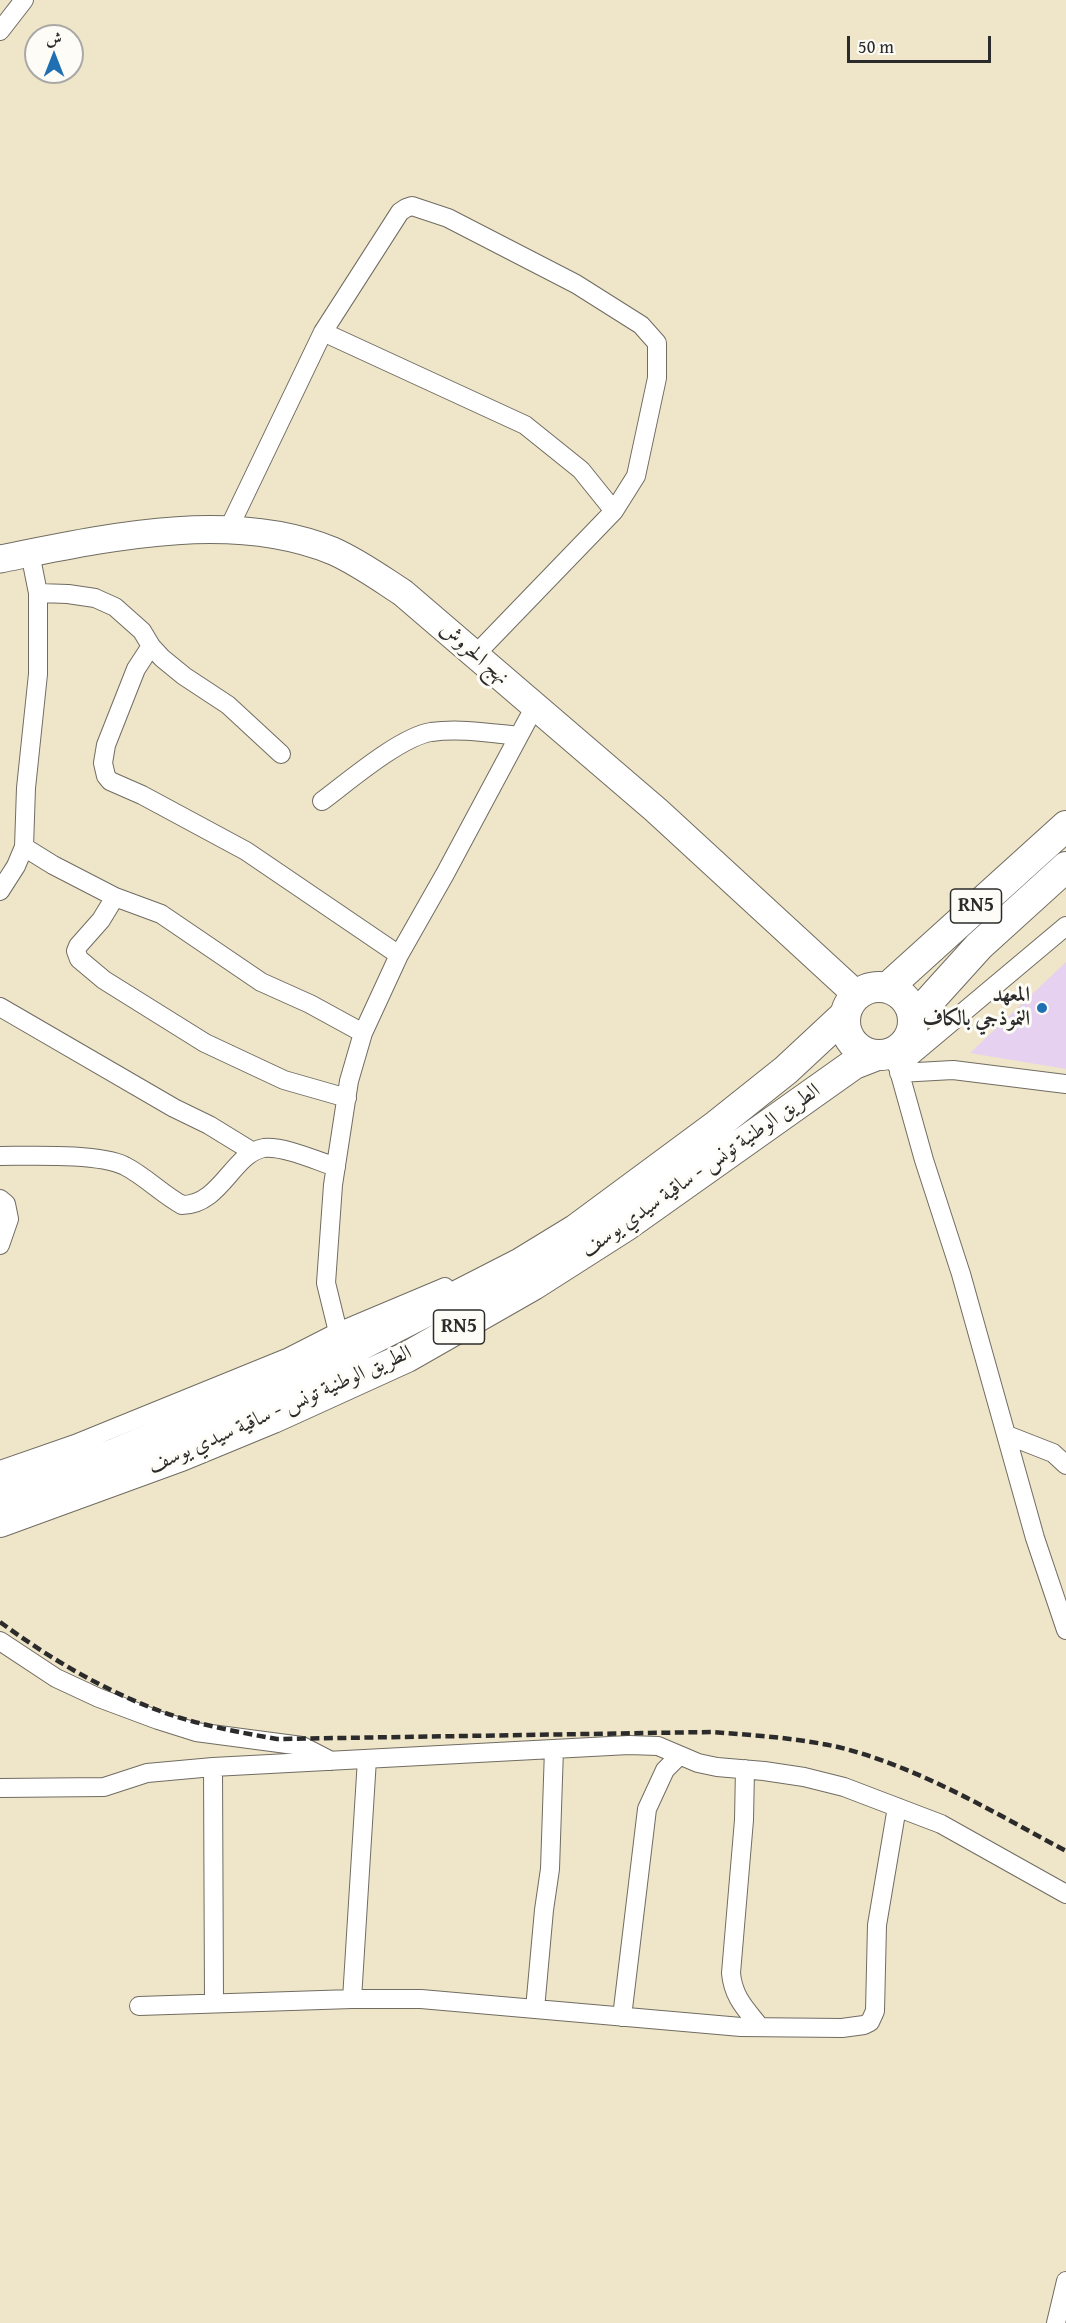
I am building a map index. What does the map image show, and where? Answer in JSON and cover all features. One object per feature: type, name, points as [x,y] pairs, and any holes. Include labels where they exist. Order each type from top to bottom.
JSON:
[{"type":"main road","name":"RN5","points":[[851,1005],[866,989],[887,988],[1066,826]]},
{"type":"main road","name":"RN5","points":[[891,1062],[911,1034],[913,1019],[979,946],[1066,867]]},
{"type":"main road","points":[[887,988],[897,992],[905,999],[911,1008],[913,1019]]},
{"type":"main road","points":[[851,1005],[845,1027],[849,1038],[856,1047],[866,1053],[891,1062]]},
{"type":"main road","name":"الطريق الوطنية تونس - ساقية سيدي يوسف","points":[[0,1495],[116,1453],[266,1390],[355,1348],[521,1263],[575,1230],[717,1125],[786,1070],[851,1005]]},
{"type":"main road","name":"الطريق الوطنية تونس - ساقية سيدي يوسف","points":[[0,1522],[181,1456],[273,1418],[407,1357],[533,1285],[600,1243],[691,1182],[854,1064],[891,1062]]},
{"type":"street","points":[[0,31],[24,0]]},
{"type":"street","points":[[228,530],[323,332],[400,212],[412,206],[448,218],[576,284],[632,319],[651,333],[657,343],[657,378],[636,476],[614,511],[475,655]]},
{"type":"street","points":[[323,332],[525,425],[581,470],[614,511]]},
{"type":"street","name":"نهج الحروش","points":[[0,559],[81,543],[181,531],[228,530],[280,535],[331,551],[360,564],[403,593],[656,810],[851,1005]]},
{"type":"street","points":[[0,891],[16,866],[24,847],[26,788],[38,674],[38,593],[30,553]]},
{"type":"street","points":[[38,593],[95,598],[115,607],[142,631],[152,646],[184,676],[228,705],[282,754]]},
{"type":"street","points":[[152,646],[136,669],[106,745],[103,763],[106,776],[110,781],[142,795],[246,851],[399,955]]},
{"type":"street","points":[[338,1332],[326,1283],[336,1167],[350,1081],[363,1033],[399,955],[535,706]]},
{"type":"street","points":[[322,801],[408,740],[430,732],[466,731],[519,736]]},
{"type":"street","points":[[24,847],[53,865],[115,897],[161,914],[261,982],[310,1004],[363,1033]]},
{"type":"street","points":[[115,897],[101,920],[78,946],[76,951],[78,959],[104,980],[205,1043],[284,1080],[347,1098]]},
{"type":"street","points":[[891,1062],[1066,926]]},
{"type":"street","points":[[0,1007],[174,1108],[209,1125],[252,1152]]},
{"type":"street","points":[[891,1062],[1066,1084]]},
{"type":"street","points":[[891,1062],[1007,1436],[1035,1538],[1066,1630]]},
{"type":"street","points":[[0,1156],[61,1156],[105,1161],[123,1166],[182,1205],[190,1205],[202,1200],[226,1181],[252,1152],[265,1148],[283,1150],[336,1167]]},
{"type":"street","points":[[0,1199],[6,1204],[9,1219],[0,1245]]},
{"type":"street","points":[[0,1470],[75,1444],[279,1361],[338,1332],[476,1274],[521,1263]]},
{"type":"street","points":[[1007,1436],[1053,1453],[1066,1466]]},
{"type":"street","points":[[0,1641],[56,1678],[99,1698],[158,1720],[196,1732],[302,1746],[331,1761]]},
{"type":"street","points":[[0,1788],[104,1787],[147,1773],[213,1767],[629,1745],[658,1746],[679,1756],[717,1767],[804,1777],[844,1787],[941,1824],[1066,1894]]},
{"type":"street","points":[[535,2009],[550,1869],[554,1749]]},
{"type":"street","points":[[622,2017],[646,1809],[665,1770],[679,1756]]},
{"type":"street","points":[[352,1998],[367,1759]]},
{"type":"street","points":[[213,1767],[214,2002]]},
{"type":"street","points":[[745,1769],[744,1820],[731,1973],[732,1987],[737,1997],[760,2027]]},
{"type":"street","points":[[139,2006],[352,1998],[421,1999],[760,2027],[842,2028],[864,2025],[870,2022],[875,2011],[877,1924],[897,1807]]},
{"type":"street","points":[[1056,2323],[1066,2281]]},
{"type":"shaded area","name":"المعهد النموذجي بالكاف","points":[[1066,962],[1066,1069],[970,1053]]},
{"type":"railway","points":[[0,1622],[57,1660],[97,1683],[139,1703],[174,1716],[218,1728],[277,1739],[711,1732],[807,1741],[838,1747],[898,1766],[983,1806],[1066,1851]]},
{"type":"place","name":"المعهد النموذجي بالكاف","points":[[1042,1008]]}]
